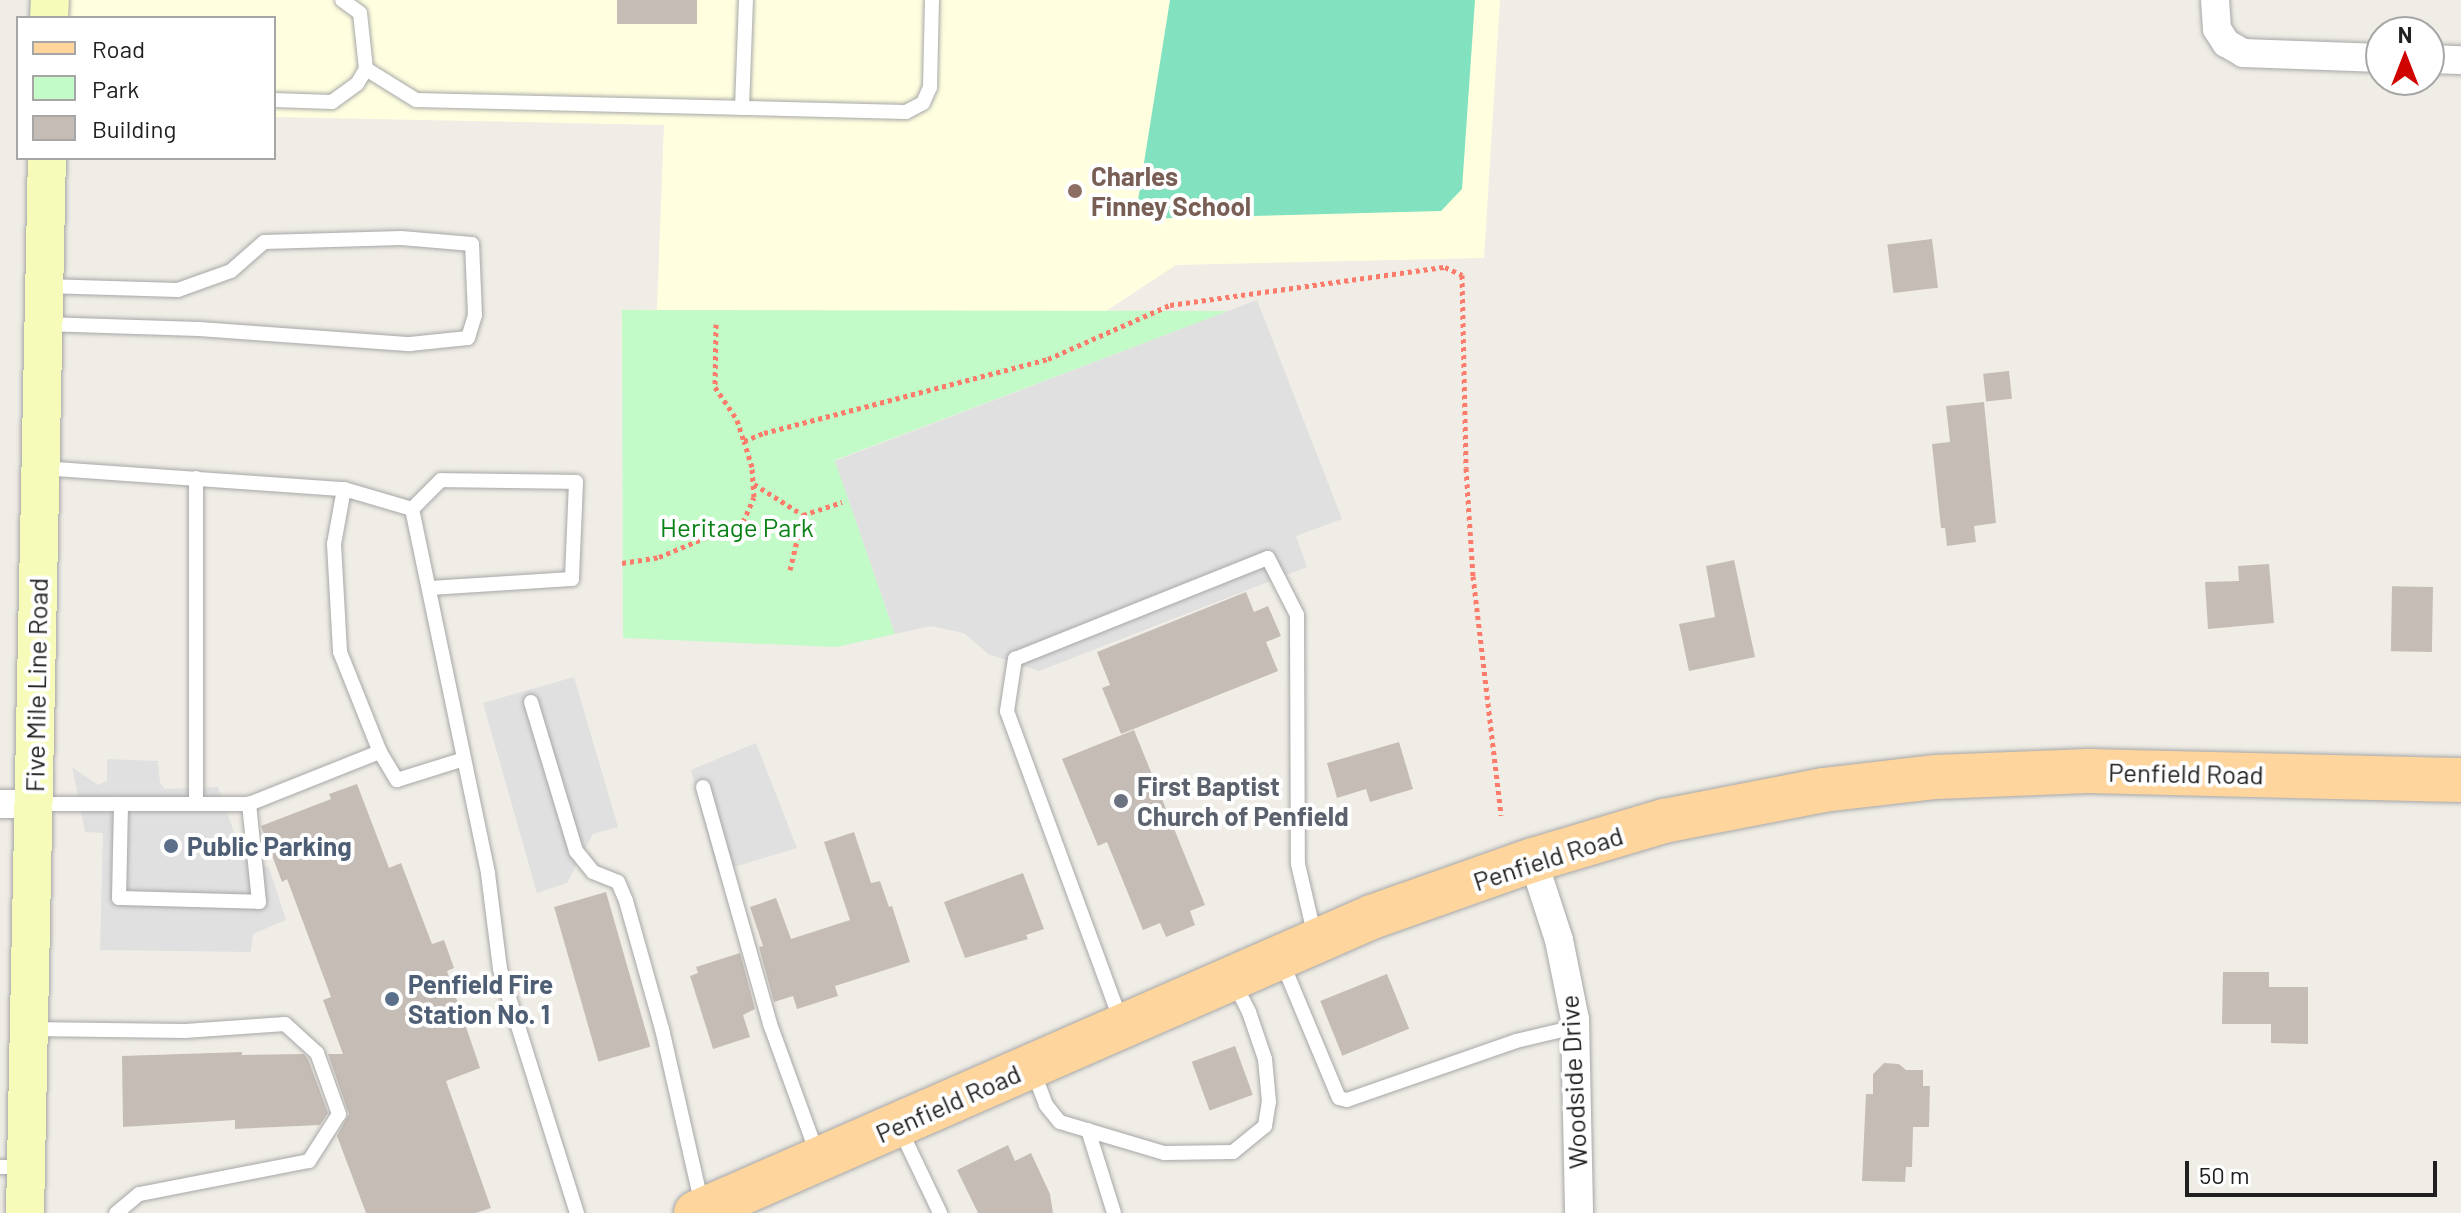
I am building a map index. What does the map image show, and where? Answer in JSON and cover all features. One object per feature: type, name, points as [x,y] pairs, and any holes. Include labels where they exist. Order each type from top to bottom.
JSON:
[{"type":"main road","name":"Five Mile Line Road","points":[[25,1213],[13,1167],[29,1029],[16,804],[40,468],[47,160]]},
{"type":"main road","name":"Penfield Road","points":[[701,1212],[1372,917],[1533,860],[1664,821],[1731,805],[1936,777],[2088,771],[2461,780]]},
{"type":"street","points":[[2215,0],[2217,29],[2226,43],[2243,53],[2365,57]]},
{"type":"street","name":"Woodside Drive","points":[[1533,860],[1559,940],[1575,1027],[1579,1213]]},
{"type":"lane","points":[[276,100],[332,102],[357,84],[366,69],[360,13],[342,0]]},
{"type":"lane","points":[[742,108],[746,0]]},
{"type":"lane","points":[[366,69],[416,100],[906,112],[923,103],[930,87],[932,0]]},
{"type":"lane","points":[[43,324],[214,330],[410,344],[468,338],[475,315],[472,244],[401,238],[264,242],[231,271],[178,290],[44,286]]},
{"type":"lane","points":[[40,468],[344,489],[412,509]]},
{"type":"lane","points":[[196,478],[196,804]]},
{"type":"lane","points":[[412,509],[441,480],[576,482],[572,579],[429,588]]},
{"type":"lane","points":[[344,489],[334,544],[340,652],[380,752],[397,780],[464,759]]},
{"type":"lane","points":[[412,509],[488,874],[500,969],[577,1213]]},
{"type":"lane","points":[[1123,1027],[1007,711],[1015,659],[1268,558],[1297,615],[1298,950],[1339,1098],[1347,1100],[1516,1041],[1575,1027]]},
{"type":"lane","points":[[531,702],[576,851],[593,872],[618,882],[626,901],[662,1029],[701,1212]]},
{"type":"lane","points":[[16,804],[249,804],[380,752]]},
{"type":"lane","points":[[703,787],[770,1024],[819,1159]]},
{"type":"lane","points":[[121,804],[119,898],[259,902],[249,804]]},
{"type":"lane","points":[[1032,1067],[1046,1105],[1060,1122],[1164,1153],[1233,1152],[1265,1126],[1269,1102],[1265,1059],[1249,1012],[1231,979]]},
{"type":"lane","points":[[29,1029],[185,1031],[285,1024],[317,1053],[339,1114],[309,1161],[139,1194],[116,1213]]},
{"type":"lane","points":[[898,1125],[940,1213]]},
{"type":"lane","points":[[1088,1130],[1114,1213]]},
{"type":"path","points":[[744,441],[936,386],[1048,359],[1170,305],[1445,267],[1462,275],[1466,468],[1473,576],[1501,815]]},
{"type":"path","points":[[622,563],[659,557],[743,522],[754,497],[754,484],[737,420],[715,387],[716,324]]},
{"type":"path","points":[[754,484],[803,515]]},
{"type":"path","points":[[803,515],[842,502]]},
{"type":"path","points":[[790,570],[803,515]]},
{"type":"shaded area","name":"Charles Finney School","points":[[69,0],[1500,0],[1484,258],[1176,265],[1106,311],[657,310],[664,125],[276,117],[276,16],[68,16]]},
{"type":"shaded area","points":[[1257,300],[1342,519],[1296,536],[1307,567],[1039,671],[988,654],[964,633],[931,626],[895,634],[835,461]]},
{"type":"shaded area","points":[[574,677],[618,827],[593,834],[567,883],[537,893],[483,703]]},
{"type":"shaded area","points":[[756,743],[797,848],[717,872],[691,770]]},
{"type":"shaded area","name":"Public Parking","points":[[107,759],[158,761],[160,783],[165,789],[218,787],[244,860],[269,868],[286,920],[253,934],[251,952],[100,950],[103,833],[85,832],[72,767],[98,785],[107,781]]},
{"type":"green space","points":[[1170,0],[1475,0],[1462,189],[1441,211],[1135,219]]},
{"type":"green space","name":"Heritage Park","points":[[622,310],[1229,311],[835,460],[895,634],[836,647],[623,638]]},
{"type":"building","points":[[617,0],[697,0],[697,24],[617,24]]},
{"type":"building","points":[[1932,239],[1938,288],[1893,293],[1887,244]]},
{"type":"building","points":[[2009,371],[2012,399],[1986,402],[1983,374]]},
{"type":"building","points":[[1984,402],[1996,523],[1974,526],[1976,542],[1947,546],[1945,528],[1941,528],[1932,444],[1950,442],[1946,406]]},
{"type":"building","points":[[1734,560],[1755,657],[1689,671],[1679,624],[1715,617],[1706,566]]},
{"type":"building","points":[[2269,564],[2274,623],[2208,629],[2205,582],[2239,581],[2238,566]]},
{"type":"building","points":[[2392,586],[2433,587],[2432,652],[2391,651]]},
{"type":"building","points":[[1246,592],[1254,612],[1268,606],[1281,636],[1266,642],[1278,671],[1121,734],[1102,688],[1110,685],[1097,652]]},
{"type":"building","points":[[1134,730],[1205,905],[1190,911],[1195,925],[1166,937],[1160,923],[1143,930],[1107,842],[1098,846],[1062,759]]},
{"type":"building","points":[[1399,742],[1413,789],[1370,802],[1366,789],[1337,798],[1327,763]]},
{"type":"building","name":"Penfield Fire Station No. 1","points":[[357,784],[389,868],[401,863],[432,944],[444,940],[454,968],[447,971],[480,1068],[446,1081],[491,1208],[476,1213],[366,1213],[337,1136],[349,1114],[328,1054],[343,1054],[323,1000],[331,997],[287,879],[282,882],[261,826],[331,799],[329,794]]},
{"type":"building","points":[[854,832],[871,883],[880,881],[889,907],[892,906],[910,962],[835,986],[838,996],[797,1009],[793,996],[774,1002],[759,947],[763,946],[750,907],[776,898],[791,939],[850,920],[824,842]]},
{"type":"building","points":[[1023,873],[1044,929],[1026,935],[1028,939],[965,958],[944,902]]},
{"type":"building","points":[[606,892],[650,1047],[598,1062],[554,907]]},
{"type":"building","points":[[740,953],[755,1009],[743,1015],[750,1037],[713,1049],[690,976],[698,973],[696,967]]},
{"type":"building","points":[[2223,972],[2269,972],[2269,987],[2308,987],[2308,1044],[2271,1043],[2271,1024],[2222,1024]]},
{"type":"building","points":[[1387,974],[1409,1029],[1342,1056],[1320,1001]]},
{"type":"building","points":[[1235,1046],[1253,1095],[1210,1111],[1192,1062]]},
{"type":"building","points":[[242,1052],[242,1055],[304,1054],[328,1113],[320,1125],[235,1129],[235,1120],[123,1127],[122,1056]]},
{"type":"building","points":[[1884,1063],[1899,1064],[1906,1070],[1923,1070],[1923,1086],[1930,1086],[1929,1127],[1913,1127],[1912,1167],[1906,1167],[1905,1182],[1862,1181],[1866,1094],[1873,1094],[1873,1074]]},
{"type":"building","points":[[1008,1145],[1015,1161],[1031,1153],[1050,1194],[1053,1213],[978,1213],[957,1170]]},
{"type":"place","name":"Charles Finney School","points":[[1075,191]]},
{"type":"place","name":"First Baptist Church of Penfield","points":[[1121,801]]},
{"type":"place","name":"Public Parking","points":[[171,846]]},
{"type":"place","name":"Penfield Fire Station No. 1","points":[[392,999]]}]
